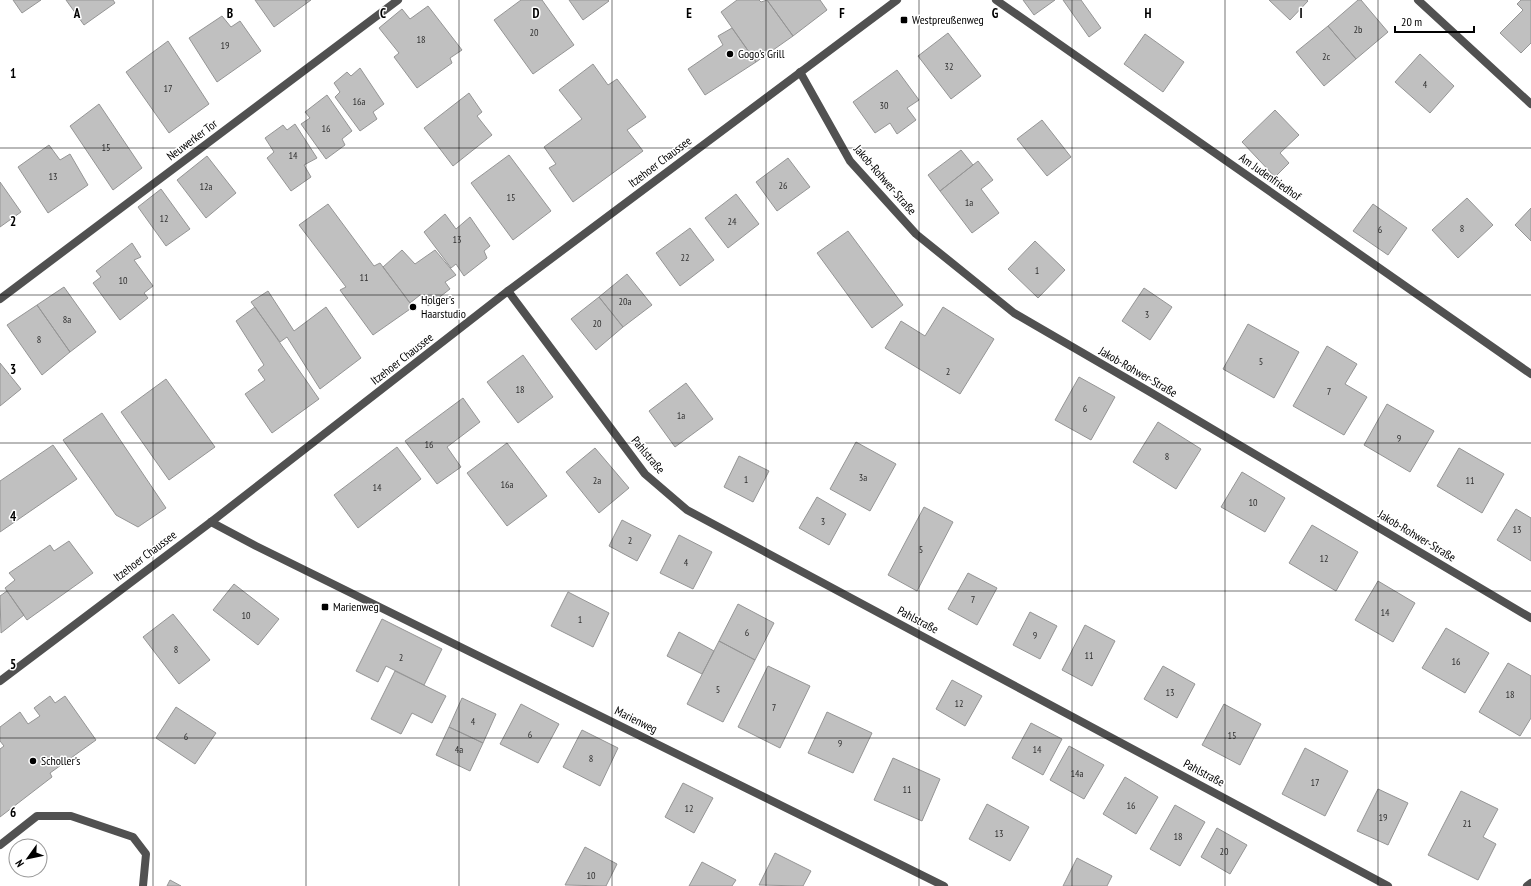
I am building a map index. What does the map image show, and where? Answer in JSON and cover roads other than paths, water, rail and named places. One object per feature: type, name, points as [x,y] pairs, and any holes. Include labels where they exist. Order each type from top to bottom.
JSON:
[{"type":"street","name":"Neuwerker Tor","points":[[0,299],[398,0]]},
{"type":"street","name":"Itzehoer Chaussee","points":[[0,681],[211,522],[508,291],[897,0]]},
{"type":"street","name":"Am Judenfriedhof","points":[[996,0],[1531,374]]},
{"type":"street","points":[[1418,0],[1531,104]]},
{"type":"street","name":"Jakob-Rohwer-Straße","points":[[800,72],[850,161],[916,234],[1014,313],[1531,618]]},
{"type":"street","name":"Pahlstraße","points":[[508,291],[645,474],[687,510],[1388,886]]},
{"type":"street","name":"Marienweg","points":[[211,522],[944,886]]},
{"type":"street","points":[[0,845],[37,816],[71,816],[133,837],[146,854],[143,886]]},
{"type":"street","points":[[1527,886],[1531,883]]},
{"type":"place","name":"Westpreußenweg","points":[[904,20]]},
{"type":"place","name":"Gogo's Grill","points":[[730,54]]},
{"type":"place","name":"Holger's Haarstudio","points":[[413,307]]},
{"type":"place","name":"Marienweg","points":[[325,607]]},
{"type":"place","name":"Scholler's","points":[[33,761]]}]
